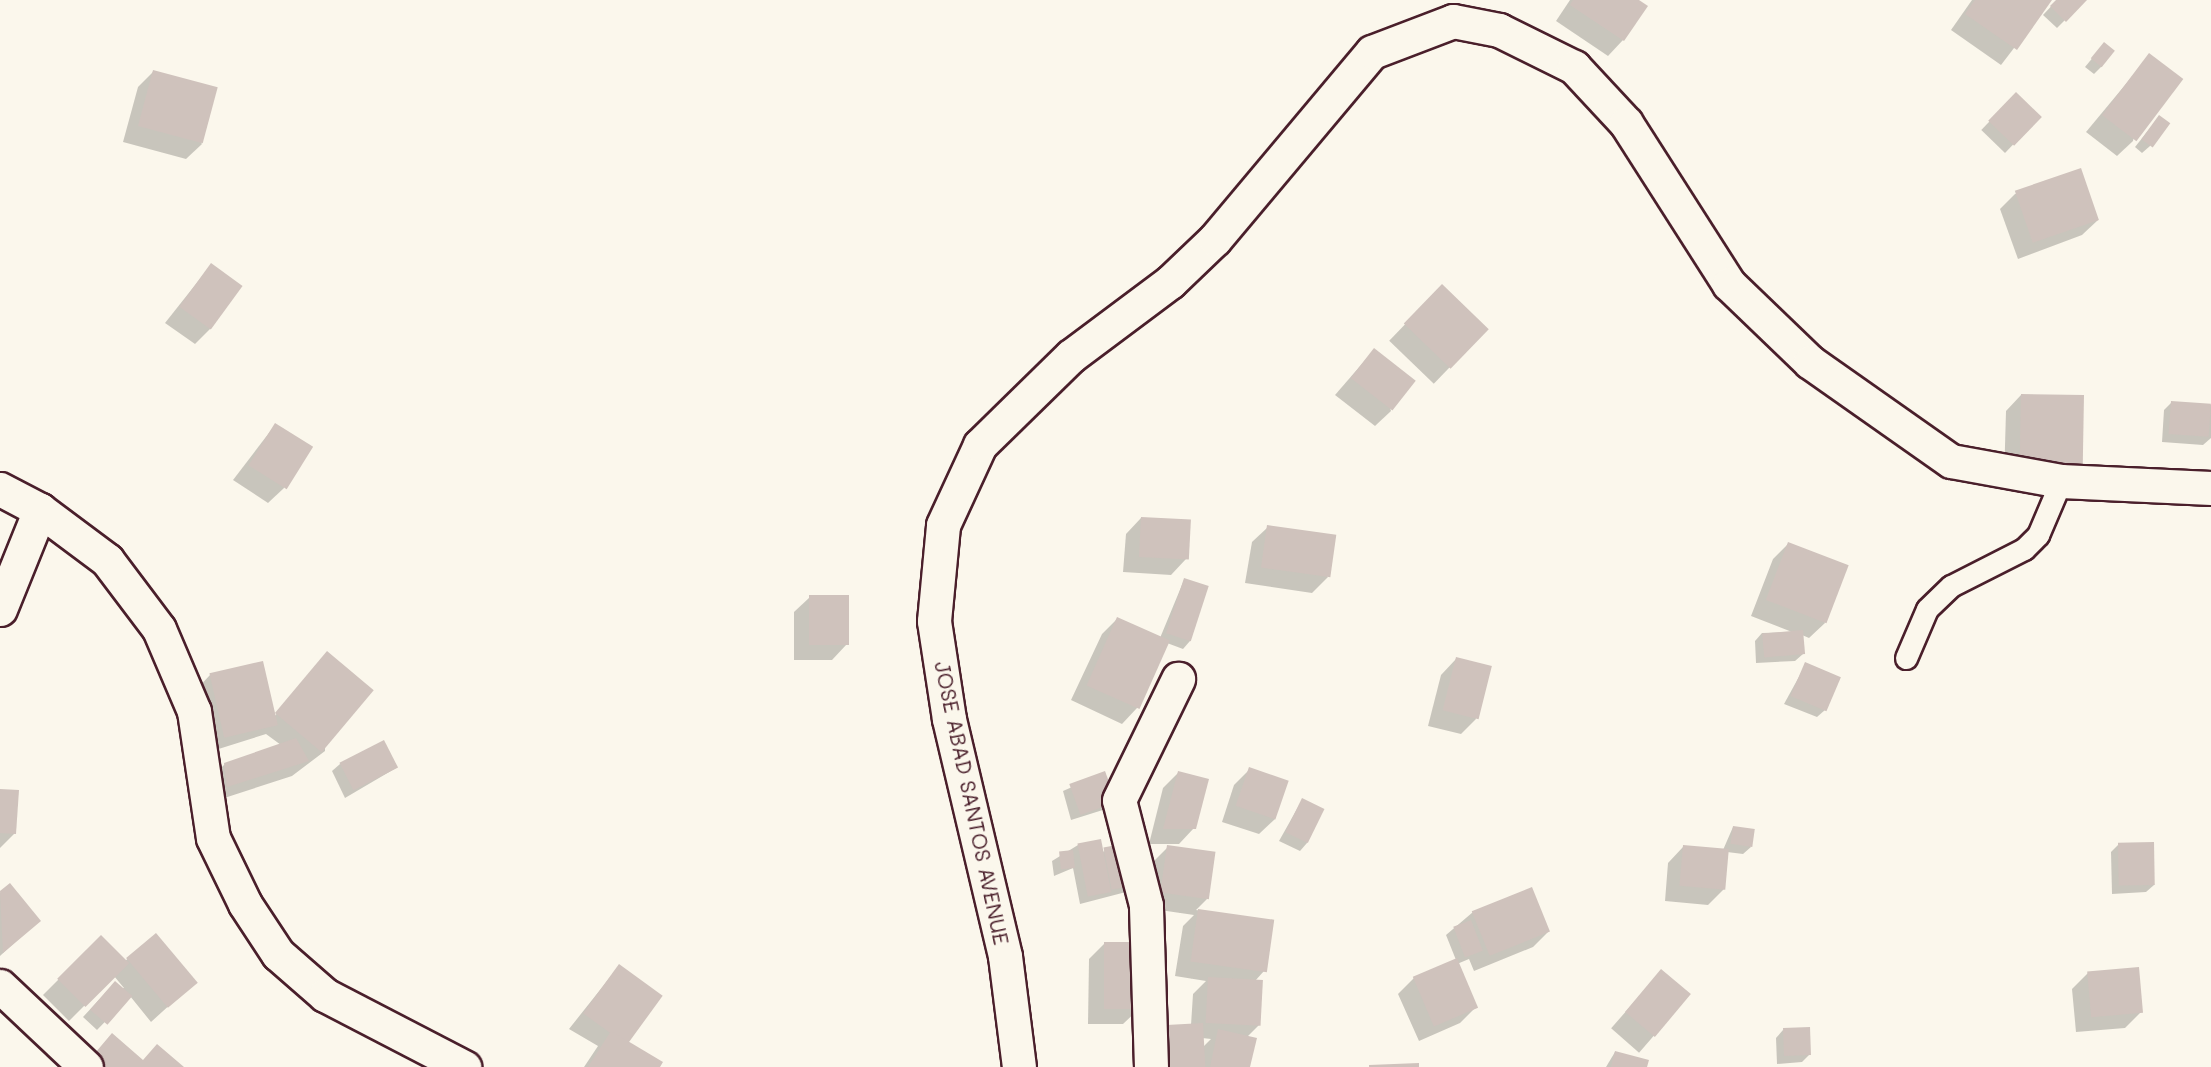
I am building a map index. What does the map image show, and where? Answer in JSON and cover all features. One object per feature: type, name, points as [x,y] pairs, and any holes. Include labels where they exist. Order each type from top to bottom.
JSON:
[{"type":"main road","name":"JOSE ABAD SANTOS AVENUE","points":[[1019,1067],[1005,956],[949,719],[934,621],[943,525],[980,445],[1071,356],[1170,282],[1215,239],[1372,52],[1453,21],[1499,30],[1574,67],[1626,123],[1730,284],[1810,362],[1951,461],[2061,481],[2211,488]]},
{"type":"main road","points":[[0,489],[40,510],[107,560],[159,629],[194,711],[213,838],[245,904],[278,954],[325,995],[464,1067]]},
{"type":"main road","points":[[0,609],[40,510]]},
{"type":"main road","points":[[1151,1067],[1146,905],[1119,800],[1125,779],[1178,679]]},
{"type":"main road","points":[[0,986],[87,1067]]},
{"type":"lane","points":[[1906,658],[1927,609],[1951,586],[2024,549],[2038,535],[2061,481]]},
{"type":"building","points":[[1573,0],[1639,0],[1648,6],[1624,41],[1570,5]]},
{"type":"building","points":[[1975,0],[2052,0],[2017,50],[1965,14]]},
{"type":"building","points":[[2056,0],[2087,0],[2066,22],[2050,6]]},
{"type":"building","points":[[2104,42],[2115,51],[2102,67],[2091,58]]},
{"type":"building","points":[[2149,53],[2183,79],[2136,141],[2102,115]]},
{"type":"building","points":[[153,70],[218,87],[203,143],[138,126]]},
{"type":"building","points":[[2016,92],[2042,117],[2014,146],[1988,121]]},
{"type":"building","points":[[2159,115],[2170,123],[2153,147],[2141,139]]},
{"type":"building","points":[[2081,168],[2099,220],[2033,243],[2015,191]]},
{"type":"building","points":[[211,263],[243,286],[211,330],[179,307]]},
{"type":"building","points":[[1442,284],[1489,329],[1451,369],[1404,324]]},
{"type":"building","points":[[1374,348],[1416,381],[1392,411],[1351,378]]},
{"type":"building","points":[[2021,394],[2084,395],[2083,466],[2020,465]]},
{"type":"building","points":[[2171,401],[2211,404],[2209,437],[2169,434]]},
{"type":"building","points":[[275,423],[313,447],[287,489],[249,465]]},
{"type":"building","points":[[1141,517],[1191,520],[1189,560],[1139,557]]},
{"type":"building","points":[[1267,525],[1336,535],[1330,577],[1261,568]]},
{"type":"building","points":[[1788,542],[1849,565],[1826,623],[1766,600]]},
{"type":"building","points":[[1184,578],[1209,586],[1191,641],[1166,633]]},
{"type":"building","points":[[809,595],[849,595],[849,645],[809,645]]},
{"type":"building","points":[[1117,617],[1170,641],[1139,709],[1086,686]]},
{"type":"building","points":[[1803,630],[1805,654],[1764,657],[1762,634]]},
{"type":"building","points":[[327,651],[374,690],[322,752],[275,713]]},
{"type":"building","points":[[1456,657],[1492,666],[1479,719],[1443,710]]},
{"type":"building","points":[[263,661],[278,725],[224,738],[209,673]]},
{"type":"building","points":[[1805,662],[1841,677],[1826,711],[1791,696]]},
{"type":"building","points":[[296,738],[309,761],[227,787],[224,763]]},
{"type":"building","points":[[384,740],[398,768],[354,790],[339,763]]},
{"type":"building","points":[[1249,767],[1289,781],[1275,819],[1236,806]]},
{"type":"building","points":[[1105,771],[1116,802],[1081,815],[1069,784]]},
{"type":"building","points":[[1178,771],[1209,779],[1196,829],[1163,829]]},
{"type":"building","points":[[0,789],[19,790],[16,834],[0,833]]},
{"type":"building","points":[[1302,798],[1324,809],[1308,843],[1285,832]]},
{"type":"building","points":[[1733,826],[1755,829],[1752,847],[1730,844]]},
{"type":"building","points":[[1101,839],[1111,892],[1088,897],[1077,844]]},
{"type":"building","points":[[2154,842],[2155,885],[2119,886],[2118,843]]},
{"type":"building","points":[[1127,843],[1135,885],[1112,890],[1103,848]]},
{"type":"building","points":[[1167,845],[1216,852],[1209,899],[1160,893]]},
{"type":"building","points":[[1683,845],[1729,849],[1725,890],[1679,886]]},
{"type":"building","points":[[1073,850],[1075,868],[1061,869],[1059,851]]},
{"type":"building","points":[[10,883],[41,921],[3,953],[0,891]]},
{"type":"building","points":[[1532,887],[1550,932],[1490,956],[1472,911]]},
{"type":"building","points":[[1198,909],[1274,920],[1267,972],[1191,961]]},
{"type":"building","points":[[1471,920],[1483,951],[1465,958],[1453,927]]},
{"type":"building","points":[[156,933],[198,983],[168,1008],[126,958]]},
{"type":"building","points":[[101,935],[129,963],[85,1007],[57,979]]},
{"type":"building","points":[[1104,942],[1142,942],[1142,1009],[1104,1009]]},
{"type":"building","points":[[1457,958],[1478,1008],[1434,1026],[1413,977]]},
{"type":"building","points":[[619,964],[663,996],[627,1045],[583,1013]]},
{"type":"building","points":[[2139,967],[2143,1013],[2091,1017],[2087,972]]},
{"type":"building","points":[[1661,969],[1691,994],[1655,1037],[1625,1012]]},
{"type":"building","points":[[1208,977],[1263,980],[1261,1026],[1206,1023]]},
{"type":"building","points":[[115,981],[132,996],[107,1025],[90,1010]]},
{"type":"building","points":[[1203,1023],[1205,1067],[1164,1067],[1162,1025]]},
{"type":"building","points":[[1810,1027],[1811,1055],[1784,1056],[1783,1028]]},
{"type":"building","points":[[1218,1029],[1257,1038],[1250,1067],[1210,1067]]},
{"type":"building","points":[[611,1031],[663,1062],[660,1067],[588,1067]]},
{"type":"building","points":[[112,1033],[143,1060],[157,1044],[184,1067],[100,1067],[90,1059]]},
{"type":"building","points":[[1615,1051],[1649,1060],[1647,1067],[1611,1067]]},
{"type":"building","points":[[1419,1063],[1419,1067],[1369,1067],[1369,1065]]}]
